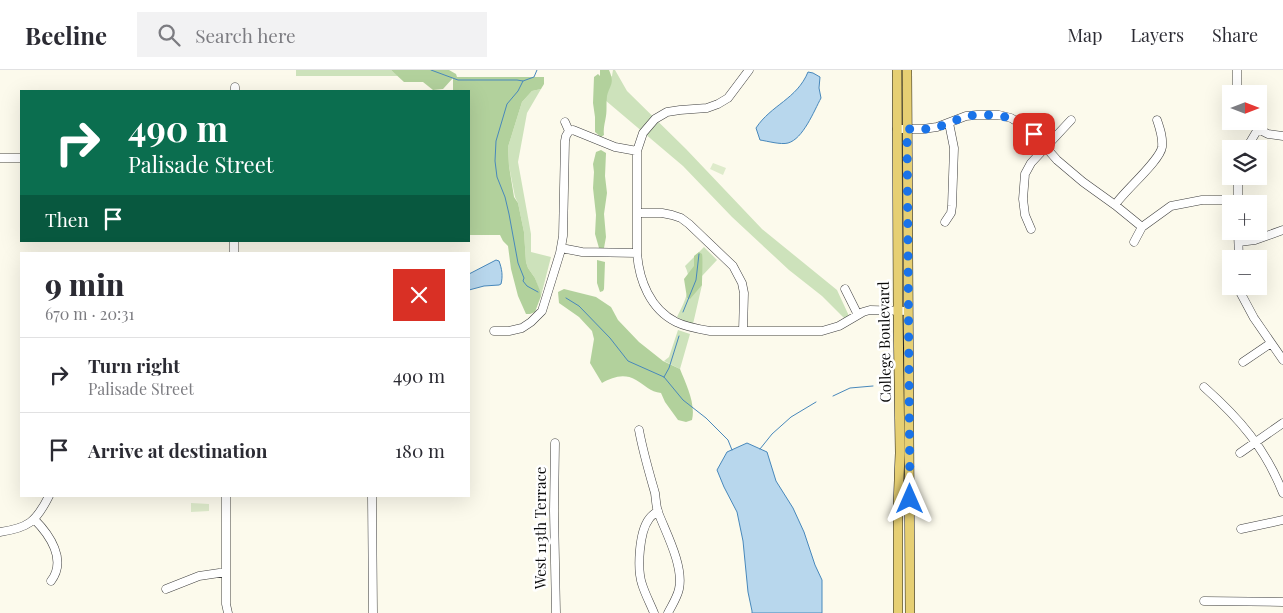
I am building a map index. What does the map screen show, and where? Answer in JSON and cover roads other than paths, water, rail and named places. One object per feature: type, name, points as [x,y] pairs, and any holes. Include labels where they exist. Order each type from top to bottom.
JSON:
[{"type":"main road","name":"College Boulevard","points":[[897,70],[902,129],[908,311],[910,613]]},
{"type":"main road","name":"College Boulevard","points":[[898,613],[900,453],[898,311],[902,129],[907,70]]},
{"type":"street","points":[[749,70],[736,81],[728,98],[718,104],[707,108],[667,112],[655,119],[643,133],[637,151],[637,253],[638,268],[642,282],[650,298],[662,313],[675,322],[692,328],[710,331],[822,330],[839,326],[870,310],[908,311]]},
{"type":"street","points":[[1237,70],[1237,85]]},
{"type":"street","points":[[902,129],[930,128],[966,116],[999,115],[1011,118],[1034,134],[1056,160],[1082,182],[1142,227]]},
{"type":"street","points":[[1031,229],[1025,215],[1023,200],[1025,174],[1031,163],[1070,120]]},
{"type":"street","points":[[1115,205],[1162,150],[1162,138],[1157,120]]},
{"type":"street","points":[[565,122],[569,131]]},
{"type":"street","points":[[945,222],[951,213],[952,206],[954,148],[949,123]]},
{"type":"street","points":[[569,131],[573,130],[615,147],[637,151]]},
{"type":"street","points":[[1260,130],[1268,134],[1283,136]]},
{"type":"street","points":[[494,331],[509,331],[522,328],[542,311],[563,236],[565,141],[569,131]]},
{"type":"street","points":[[0,158],[20,158]]},
{"type":"street","points":[[1134,242],[1142,227],[1171,206],[1202,200],[1222,201]]},
{"type":"street","points":[[637,213],[662,213],[680,218],[689,224],[733,266],[743,288],[743,331]]},
{"type":"street","points":[[1239,250],[1239,242],[1255,240],[1283,230]]},
{"type":"street","points":[[561,248],[582,252],[637,253]]},
{"type":"street","points":[[845,289],[858,315]]},
{"type":"street","points":[[1242,295],[1254,318],[1283,360]]},
{"type":"street","points":[[1243,362],[1271,343]]},
{"type":"street","points":[[1204,387],[1233,413],[1256,442],[1283,493]]},
{"type":"street","points":[[1240,453],[1283,423]]},
{"type":"street","points":[[639,430],[658,511],[679,573],[679,590],[668,613]]},
{"type":"street","name":"West 113th Terrace","points":[[555,443],[556,613]]},
{"type":"street","points":[[0,532],[21,528],[29,524],[38,515],[48,497]]},
{"type":"street","points":[[226,497],[226,604],[228,613]]},
{"type":"street","points":[[372,497],[373,613]]},
{"type":"street","points":[[654,613],[642,584],[639,572],[639,557],[645,527],[648,520],[658,511]]},
{"type":"street","points":[[34,519],[48,534],[58,559],[58,569],[51,581]]},
{"type":"street","points":[[1241,529],[1283,520]]},
{"type":"street","points":[[166,589],[199,576],[226,572]]},
{"type":"street","points":[[1204,602],[1283,602]]},
{"type":"water","points":[[808,72],[820,77],[819,88],[821,98],[803,130],[788,143],[760,140],[756,128],[769,113],[791,96]]},
{"type":"water","points":[[496,260],[499,261],[502,278],[501,284],[470,290],[470,273]]},
{"type":"water","points":[[747,443],[767,452],[776,481],[793,508],[804,532],[822,580],[822,613],[752,613],[743,541],[737,512],[717,470],[727,452]]},
{"type":"waterway","points":[[431,70],[458,80],[523,81],[518,91],[507,104],[496,141],[495,161],[497,177],[505,197],[518,263],[524,278],[523,281],[527,286],[538,292]]},
{"type":"waterway","points":[[523,81],[534,77],[537,70]]},
{"type":"waterway","points":[[683,312],[696,280],[699,254]]},
{"type":"waterway","points":[[566,298],[579,306],[610,338],[628,361],[664,377],[683,400],[706,418],[728,440],[732,450]]},
{"type":"waterway","points":[[664,377],[669,368],[679,336]]},
{"type":"waterway","points":[[833,396],[850,388],[873,386]]},
{"type":"waterway","points":[[760,449],[772,434],[791,417],[816,402]]}]
